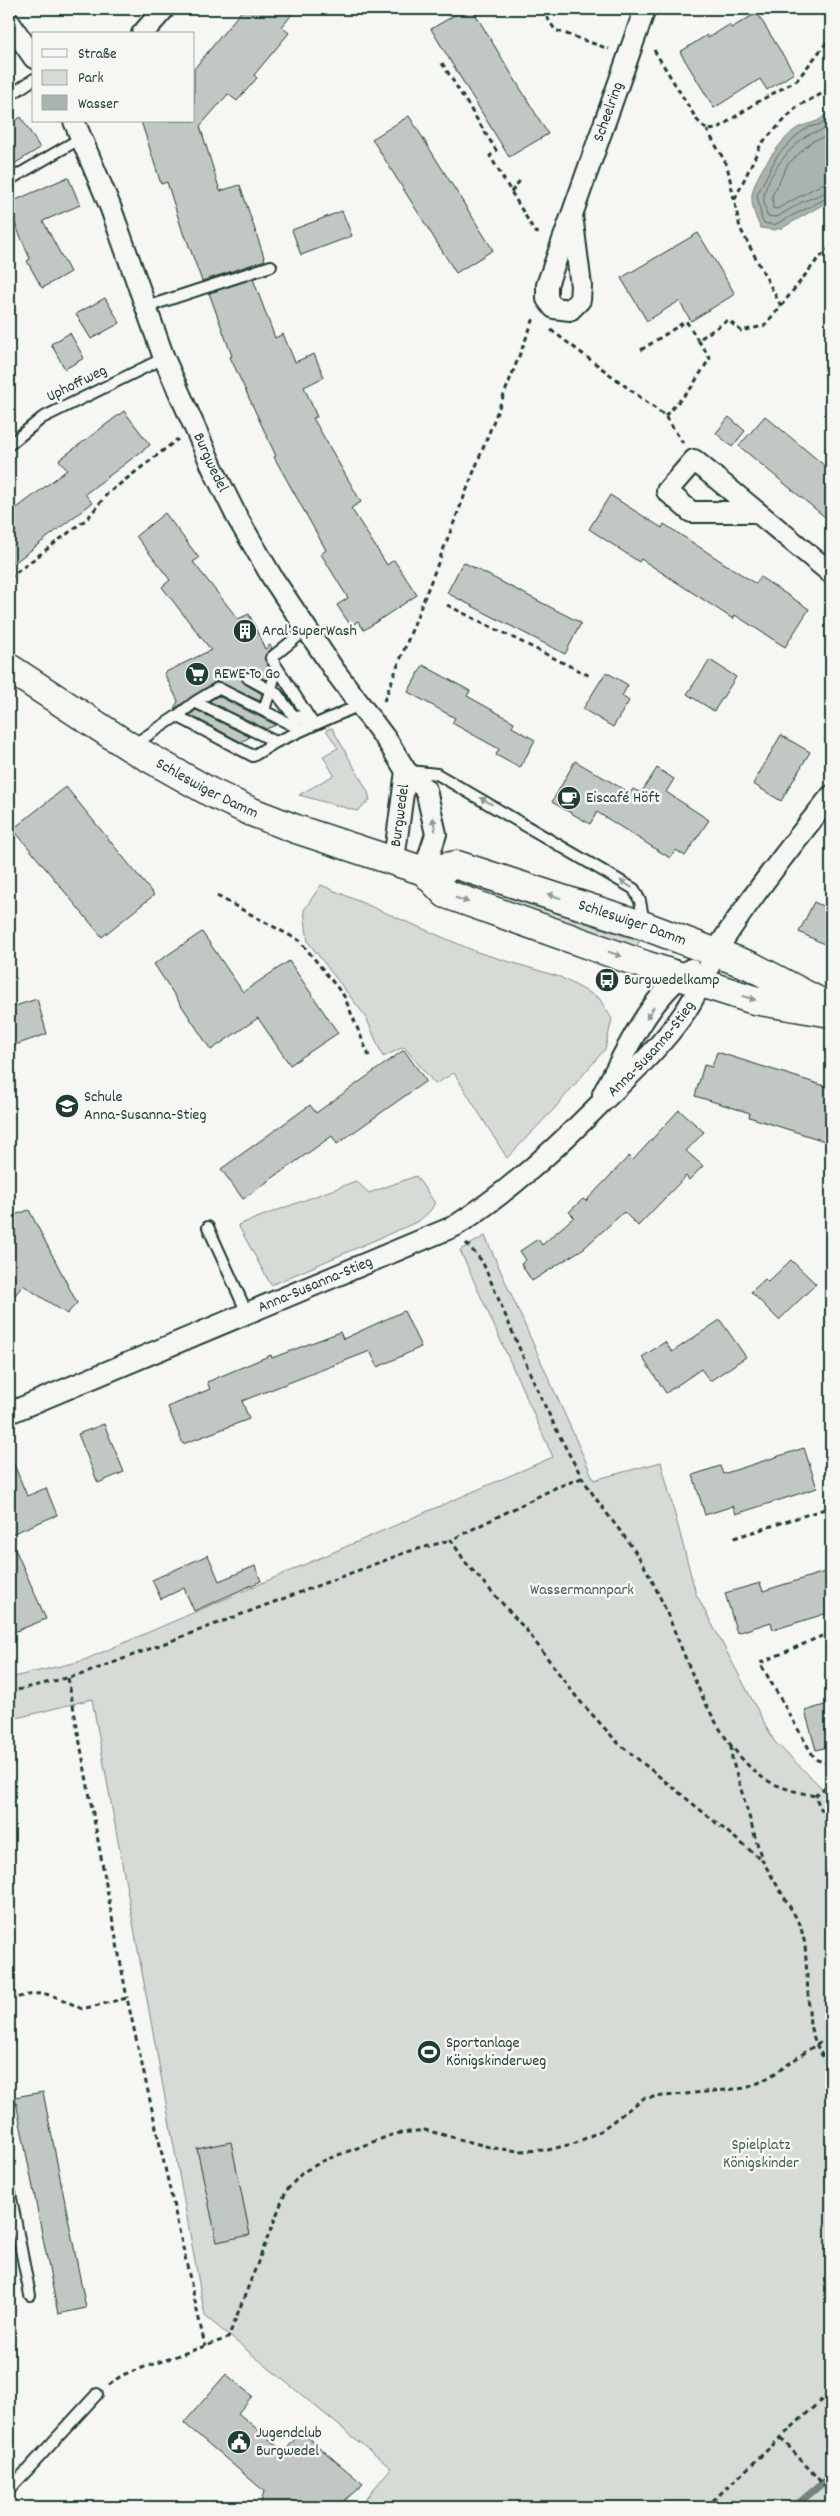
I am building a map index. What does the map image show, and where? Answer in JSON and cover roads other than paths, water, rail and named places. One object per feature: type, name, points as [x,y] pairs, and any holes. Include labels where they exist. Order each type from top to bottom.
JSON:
[{"type":"main road","name":"Schleswiger Damm","points":[[9,668],[130,747],[210,792],[252,812],[296,829],[424,871],[446,894],[754,1000],[831,1011]]},
{"type":"main road","name":"Schleswiger Damm","points":[[424,871],[457,865],[644,926],[770,974],[831,1011]]},
{"type":"street","points":[[144,32],[164,9]]},
{"type":"street","name":"Scheelring","points":[[572,215],[581,286],[580,300],[570,310],[554,308],[547,299],[547,285],[642,16]]},
{"type":"street","points":[[9,22],[32,55]]},
{"type":"street","name":"Burgwedel","points":[[77,130],[110,206],[164,358],[214,471],[238,519],[306,629],[406,771],[426,790],[436,834],[424,871]]},
{"type":"street","points":[[755,512],[691,512],[667,491],[694,460],[831,573]]},
{"type":"street","name":"Burgwedel","points":[[394,860],[406,771]]},
{"type":"street","points":[[692,979],[715,953],[743,911],[831,796]]},
{"type":"street","name":"Anna-Susanna-Stieg","points":[[594,1111],[625,1052],[657,1002],[692,979]]},
{"type":"street","name":"Anna-Susanna-Stieg","points":[[9,1413],[455,1226],[522,1178],[560,1146],[661,1042],[686,1012],[692,979]]},
{"type":"lane","points":[[9,96],[32,80]]},
{"type":"lane","points":[[9,180],[77,130]]},
{"type":"lane","points":[[146,308],[272,266]]},
{"type":"lane","name":"Uphoffweg","points":[[9,445],[42,418],[164,358]]},
{"type":"lane","points":[[306,629],[271,658],[314,724]]},
{"type":"lane","points":[[264,710],[278,669]]},
{"type":"lane","points":[[248,678],[277,694],[292,714],[314,724]]},
{"type":"lane","points":[[130,747],[218,688],[302,730]]},
{"type":"lane","points":[[195,702],[276,742]]},
{"type":"lane","points":[[177,716],[254,756],[276,742],[314,724],[363,709]]},
{"type":"lane","points":[[406,771],[437,774],[634,889],[640,901],[644,926]]},
{"type":"lane","points":[[208,1227],[247,1313]]},
{"type":"lane","points":[[9,2188],[13,2232],[30,2295]]},
{"type":"lane","points":[[9,2490],[97,2394]]},
{"type":"water","points":[[831,109],[831,200],[782,228],[774,230],[761,228],[754,212],[752,195],[762,170],[781,143],[793,131],[819,120]]},
{"type":"waterway","points":[[794,2507],[831,2476]]},
{"type":"place","name":"Aral SuperWash","points":[[245,631]]},
{"type":"place","name":"REWE To Go","points":[[197,674]]},
{"type":"place","name":"Eiscafé Höft","points":[[569,798]]},
{"type":"place","name":"Burgwedelkamp","points":[[607,980]]},
{"type":"place","name":"Schule Anna-Susanna-Stieg","points":[[67,1106]]},
{"type":"place","name":"Sportanlage Königskinderweg","points":[[429,2052]]},
{"type":"place","name":"Jugendclub Burgwedel","points":[[239,2442]]},
{"type":"park label","name":"Wassermannpark","points":[[582,1590]]},
{"type":"park label","name":"Spielplatz Königskinder","points":[[761,2154]]}]
